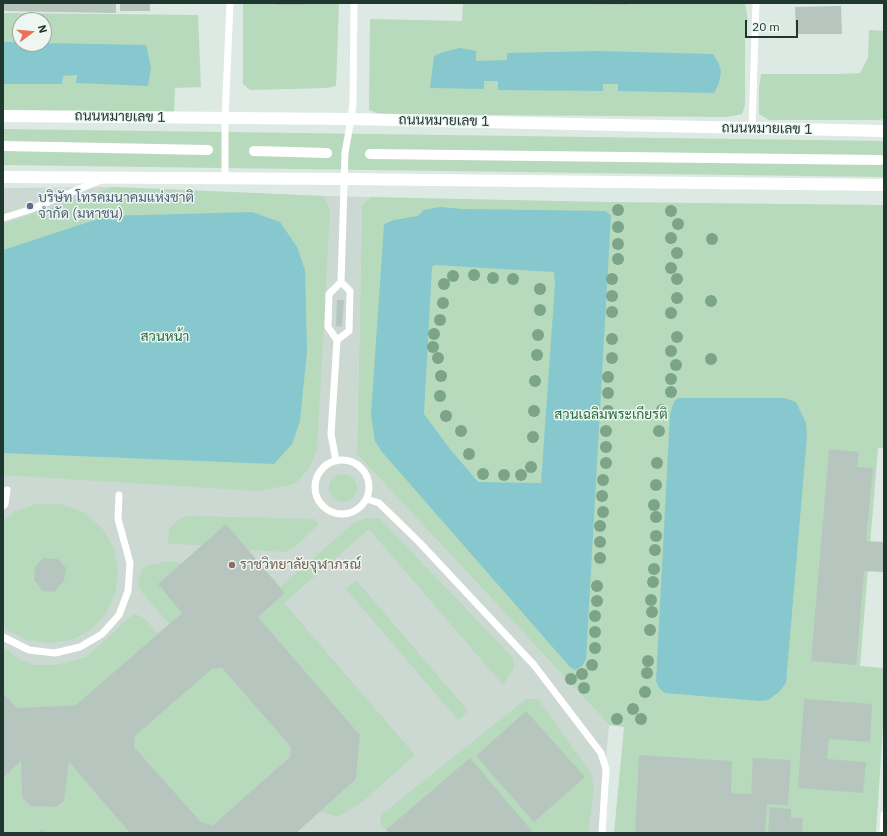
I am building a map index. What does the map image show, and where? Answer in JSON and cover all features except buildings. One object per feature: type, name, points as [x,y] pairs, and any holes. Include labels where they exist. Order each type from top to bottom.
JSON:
[{"type":"street","name":"ถนนหมายเลข 1","points":[[3,116],[352,119],[884,131]]},
{"type":"street","points":[[3,146],[208,150]]},
{"type":"street","points":[[254,151],[326,153]]},
{"type":"street","name":"ถนนหมายเลข 1","points":[[370,154],[880,160]]},
{"type":"street","points":[[3,177],[884,185]]},
{"type":"lane","points":[[225,178],[225,118],[230,3]]},
{"type":"lane","points":[[336,461],[332,434],[337,340],[328,327],[329,294],[341,282],[344,153],[352,119],[353,103],[354,3]]},
{"type":"lane","points":[[752,128],[756,3]]},
{"type":"lane","points":[[3,218],[29,210],[109,177]]},
{"type":"lane","points":[[337,340],[349,331],[350,291],[341,282]]},
{"type":"lane","points":[[336,461],[350,462],[358,466],[365,472],[368,481],[369,490],[367,499],[359,509],[347,514],[334,513],[322,507],[315,491],[315,482],[318,474],[324,466],[336,461]]},
{"type":"lane","points":[[3,506],[5,504],[7,490]]},
{"type":"lane","points":[[3,637],[6,640],[29,650],[55,653],[80,648],[102,634],[119,615],[128,591],[130,564],[118,519],[120,495]]},
{"type":"lane","points":[[367,499],[379,502],[534,665],[601,753],[606,775],[602,833]]},
{"type":"lane","points":[[882,833],[884,815]]},
{"type":"shaded area","name":"ราชวิทยาลัยจุฬาภรณ์","points":[[113,187],[371,197],[362,205],[357,454],[609,725],[599,833],[3,833],[3,188]]},
{"type":"green space","points":[[243,3],[339,3],[336,86],[327,88],[250,90],[243,84]]},
{"type":"green space","points":[[463,3],[745,3],[748,21],[745,27],[745,105],[742,114],[726,117],[379,114],[369,110],[370,19],[462,21]]},
{"type":"green space","points":[[3,13],[12,13],[12,52],[52,52],[52,14],[198,15],[201,87],[175,88],[174,113],[3,111]]},
{"type":"green space","points":[[869,30],[884,31],[884,119],[769,120],[759,114],[759,87],[761,74],[860,73],[868,58]]},
{"type":"green space","points":[[3,129],[884,141],[884,177],[3,165]]},
{"type":"green space","name":"สวนหน้า","points":[[113,187],[324,196],[330,210],[317,449],[310,467],[295,484],[258,491],[3,475],[3,224]]},
{"type":"green space","name":"สวนเฉลิมพระเกียรติ","points":[[371,197],[605,202],[884,205],[884,448],[878,448],[860,666],[884,668],[884,711],[876,833],[614,833],[624,727],[609,725],[357,454],[362,205]]},
{"type":"green space","points":[[343,474],[353,478],[357,488],[353,498],[343,502],[333,498],[329,488],[333,478]]},
{"type":"green space","points":[[36,504],[60,504],[83,512],[102,528],[114,548],[118,572],[115,594],[106,614],[90,630],[71,640],[49,643],[27,640],[7,630],[3,625],[3,521],[14,512]]},
{"type":"green space","points":[[188,516],[315,519],[318,525],[295,547],[286,552],[202,545],[168,544],[169,530],[176,521]]},
{"type":"green space","points":[[367,518],[379,518],[513,658],[514,668],[503,685],[369,529],[284,603],[415,755],[363,801],[338,817],[320,811],[356,779],[360,735],[258,617],[285,593],[280,587],[355,522]]},
{"type":"green space","points":[[169,561],[182,563],[159,584],[182,613],[169,624],[141,591],[138,581],[142,569],[149,565]]},
{"type":"green space","points":[[356,580],[468,711],[458,720],[346,589]]},
{"type":"green space","points":[[135,614],[144,618],[158,634],[76,705],[17,708],[3,693],[3,647],[21,660],[34,665],[57,665],[86,657],[127,619]]},
{"type":"green space","points":[[222,668],[291,747],[290,757],[213,825],[201,822],[134,747],[135,736],[212,669]]},
{"type":"green space","points":[[526,699],[538,699],[591,773],[594,789],[588,833],[389,833],[380,823],[381,815]]},
{"type":"green space","points":[[21,761],[69,762],[130,833],[46,833],[42,829],[38,833],[3,833],[3,778]]},
{"type":"water","points":[[3,42],[12,42],[12,52],[52,52],[52,43],[146,45],[151,67],[148,86],[76,83],[77,75],[63,76],[62,84],[3,84]]},
{"type":"water","points":[[460,48],[476,51],[476,61],[507,60],[507,53],[597,51],[713,54],[719,64],[721,72],[719,83],[714,93],[618,91],[618,84],[603,84],[603,91],[498,90],[498,81],[484,81],[484,89],[430,88],[434,56]]},
{"type":"water","points":[[440,207],[463,209],[605,211],[611,215],[586,659],[582,666],[575,670],[570,667],[382,452],[375,441],[371,415],[384,224],[394,220],[418,216],[424,210]],"holes":[[[434,265],[554,272],[555,283],[541,483],[478,482],[450,449],[424,414],[432,267]]]},
{"type":"water","name":"สวนหน้า","points":[[252,212],[280,222],[297,247],[305,270],[307,351],[300,421],[292,444],[274,464],[3,453],[3,250],[107,216]]},
{"type":"water","points":[[678,398],[784,398],[796,402],[806,423],[807,436],[786,683],[779,692],[768,700],[760,701],[665,693],[659,688],[656,681],[670,414],[674,402]]},
{"type":"place","name":"บริษัท โทรคมนาคมแห่งชาติ จำกัด (มหาชน)","points":[[30,206]]},
{"type":"place","name":"ราชวิทยาลัยจุฬาภรณ์","points":[[232,565]]}]
